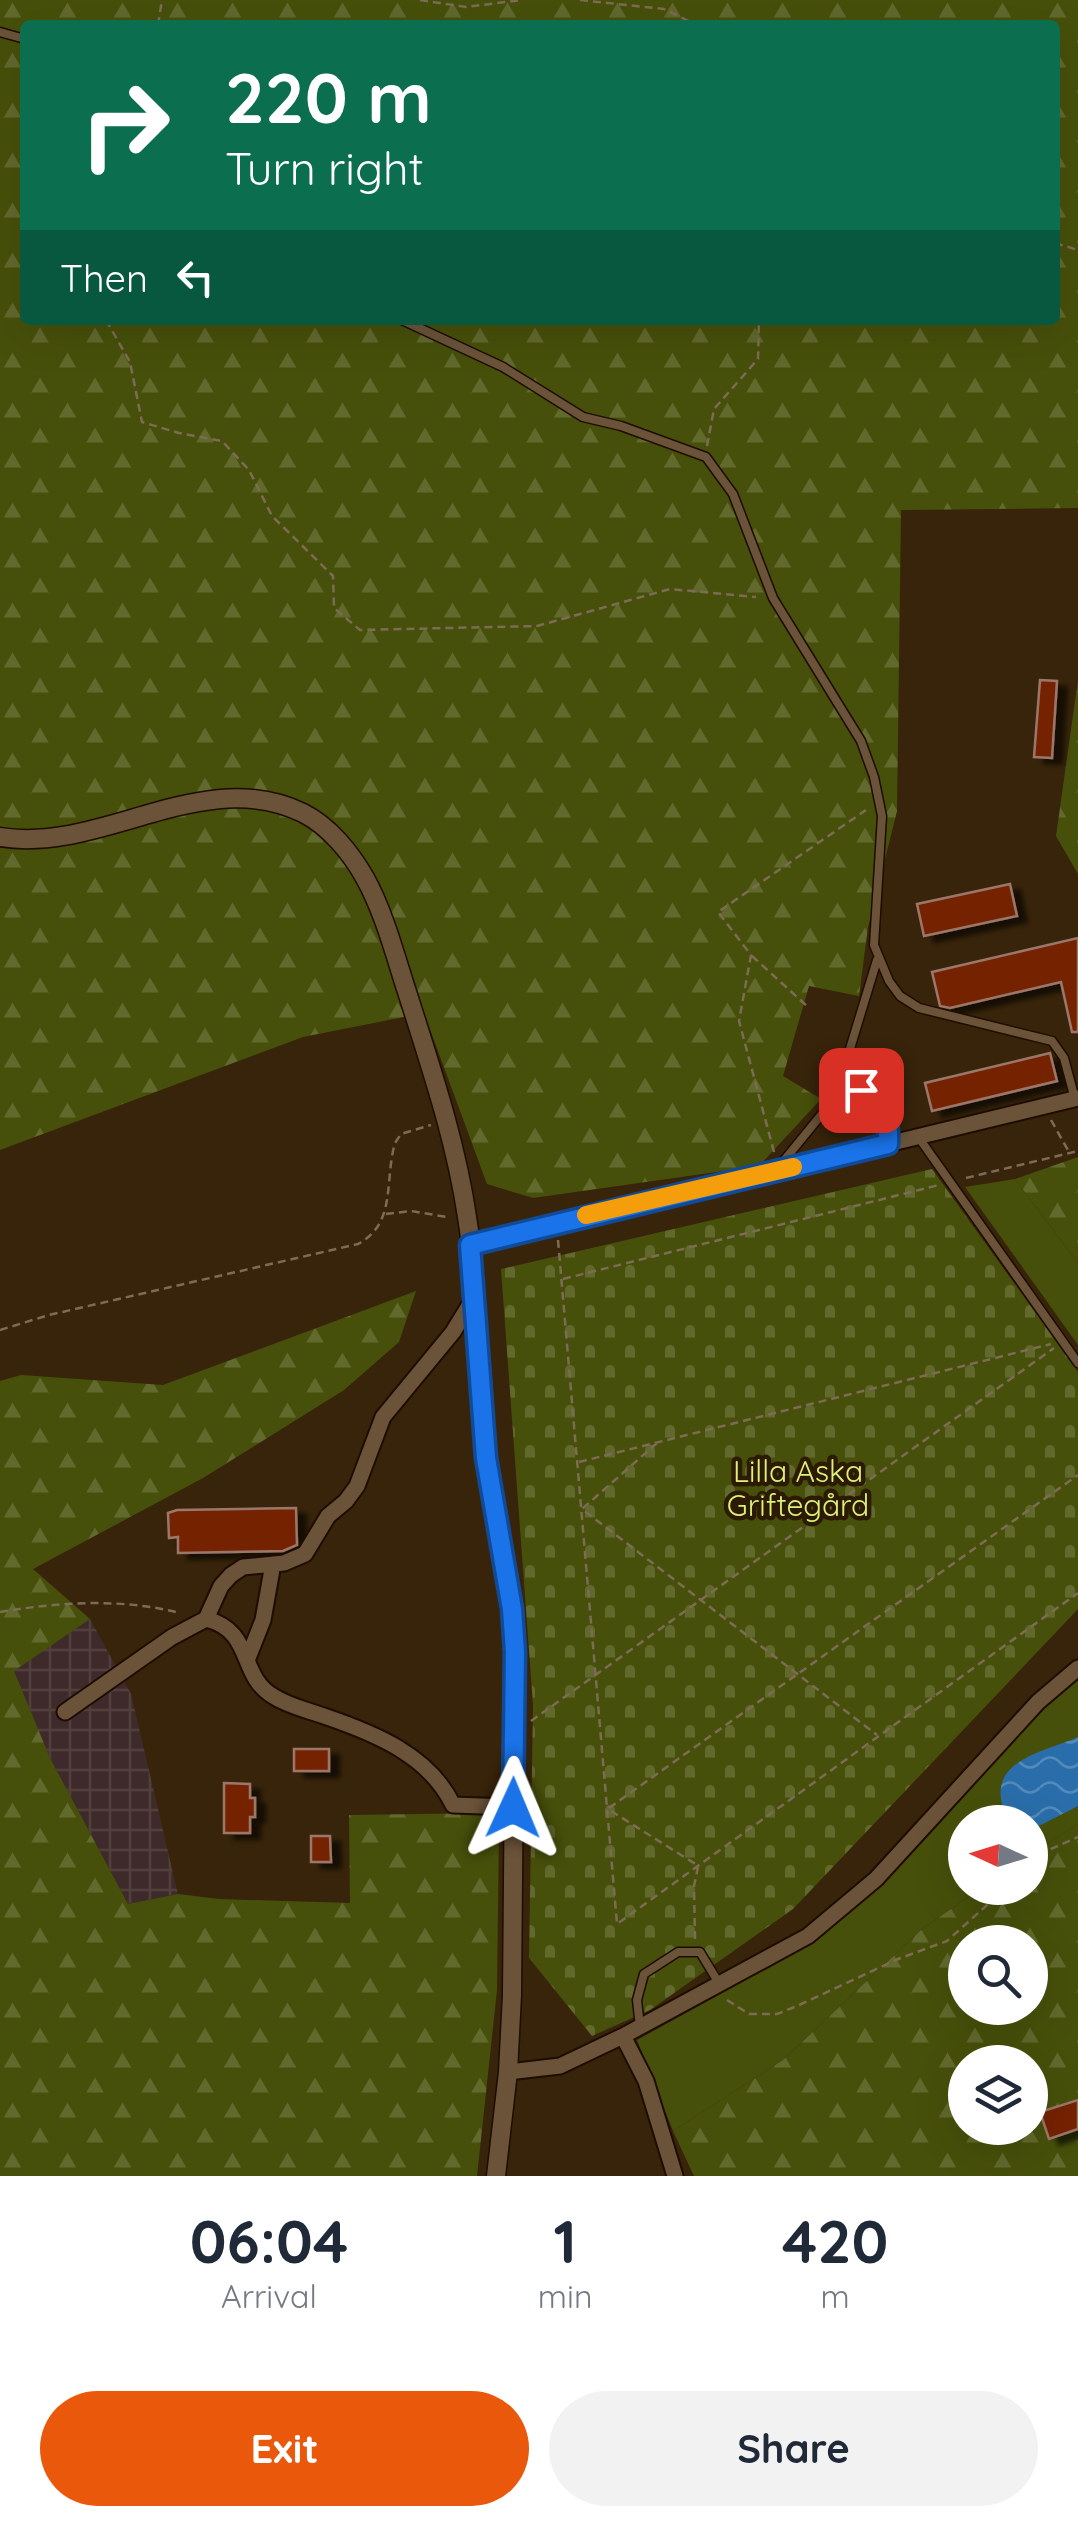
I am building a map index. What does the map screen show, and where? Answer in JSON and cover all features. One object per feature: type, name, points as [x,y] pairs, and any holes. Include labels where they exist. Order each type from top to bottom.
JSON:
[{"type":"street","points":[[0,837],[48,838],[83,833],[190,803],[222,799],[280,806],[305,814],[350,853],[383,920],[447,1120],[468,1221],[486,1458],[512,1609],[514,1733],[508,2072],[496,2176]]},
{"type":"street","points":[[470,1245],[1076,1098]]},
{"type":"street","points":[[65,1712],[172,1636],[206,1619],[231,1574],[244,1567],[273,1564],[305,1554],[328,1516],[357,1486],[383,1417],[454,1332],[475,1296]]},
{"type":"street","points":[[248,1658],[263,1620],[273,1564]]},
{"type":"street","points":[[206,1619],[224,1624],[233,1632],[260,1686],[271,1696],[363,1730],[424,1763],[453,1805],[513,1808]]},
{"type":"street","points":[[508,2072],[560,2066],[808,1936],[876,1878],[1038,1702],[1078,1668]]},
{"type":"street","points":[[623,2036],[646,2081],[675,2176]]},
{"type":"lane","points":[[413,325],[503,367],[583,417],[621,426],[706,457],[733,494],[773,598],[861,742],[879,800],[881,858],[873,928],[877,960],[834,1098]]},
{"type":"lane","points":[[877,960],[900,996],[918,1008],[1052,1042],[1064,1058],[1076,1098]]},
{"type":"lane","points":[[770,1173],[834,1098],[846,1091],[861,1090],[880,1101],[887,1118],[888,1144]]},
{"type":"lane","points":[[918,1137],[1078,1363]]},
{"type":"lane","points":[[640,2027],[637,2000],[644,1974],[678,1952],[700,1952],[720,1985]]},
{"type":"path","points":[[420,0],[466,7],[522,0]]},
{"type":"path","points":[[580,0],[664,9],[687,20]]},
{"type":"path","points":[[616,6],[622,0]]},
{"type":"path","points":[[109,325],[130,362],[142,422],[222,440],[249,470],[272,516],[333,576],[334,608],[360,630],[536,626],[670,589],[773,598]]},
{"type":"path","points":[[706,457],[714,409],[758,359],[759,325]]},
{"type":"path","points":[[808,1006],[751,955],[718,912],[879,800]]},
{"type":"path","points":[[751,955],[738,1021],[774,1156],[770,1173]]},
{"type":"path","points":[[1044,1106],[1070,1153]]},
{"type":"path","points":[[0,1330],[49,1315],[358,1244],[377,1231],[384,1215],[395,1143],[402,1134],[447,1120]]},
{"type":"path","points":[[562,1279],[1078,1152]]},
{"type":"path","points":[[384,1215],[411,1211],[468,1221]]},
{"type":"path","points":[[556,1222],[617,1924],[1078,1593]]},
{"type":"path","points":[[577,1462],[1063,1341]]},
{"type":"path","points":[[514,1733],[1063,1341]]},
{"type":"path","points":[[582,1509],[658,1442]]},
{"type":"path","points":[[608,1809],[1078,1475]]},
{"type":"path","points":[[582,1509],[878,1736]]},
{"type":"path","points":[[0,1612],[114,1602],[158,1607],[206,1619]]},
{"type":"path","points":[[608,1809],[698,1866]]},
{"type":"path","points":[[1048,1852],[1078,1837]]},
{"type":"path","points":[[698,1866],[694,1926],[700,1952]]},
{"type":"path","points":[[720,1985],[737,2009],[749,2014],[777,2014],[898,1959],[948,1941],[987,1905]]},
{"type":"shaded area","points":[[90,1619],[131,1694],[178,1894],[128,1904],[50,1758],[13,1671]]},
{"type":"green space","points":[[0,0],[1078,0],[1078,508],[901,510],[897,811],[868,927],[859,996],[809,986],[783,1076],[821,1099],[759,1166],[533,1198],[487,1184],[424,1013],[303,1037],[0,1150]]},
{"type":"green space","points":[[1078,680],[1078,874],[1056,836]]},
{"type":"green space","points":[[1078,1157],[1078,1263],[1015,1179]]},
{"type":"green space","name":"Lilla Aska Griftegård","points":[[932,1169],[1078,1372],[1078,1609],[793,1909],[650,2010],[592,2036],[529,1958],[533,1705],[501,1269]]},
{"type":"green space","points":[[1015,1179],[1078,1263],[1078,1345],[965,1187]]},
{"type":"green space","points":[[416,1291],[399,1342],[344,1390],[203,1478],[33,1569],[90,1619],[14,1671],[50,1758],[128,1904],[178,1894],[350,1903],[349,1815],[491,1813],[499,1824],[497,1990],[477,2176],[0,2176],[0,1381],[21,1375],[163,1385]]},
{"type":"green space","points":[[1078,1679],[1078,1824],[1048,1843],[1048,1805],[955,1805],[1045,1706]]},
{"type":"green space","points":[[948,1813],[948,1905],[957,1905],[922,1929],[783,2060],[673,2131],[637,2040],[814,1942],[884,1883]]},
{"type":"green space","points":[[1078,1824],[1078,2176],[694,2176],[673,2131],[783,2060],[922,1929],[957,1905],[1048,1905],[1048,1843]]},
{"type":"water","points":[[1078,1737],[1078,1806],[1048,1821],[1048,1805],[1002,1805],[1001,1786],[1007,1773],[1031,1756]]},
{"type":"building","points":[[1040,680],[1057,681],[1052,758],[1034,757]]},
{"type":"building","points":[[1010,884],[1017,916],[924,936],[917,904]]},
{"type":"building","points":[[1078,938],[1078,1032],[1072,1032],[1061,982],[950,1008],[940,1006],[932,972]]},
{"type":"building","points":[[1050,1053],[1057,1081],[932,1111],[925,1083]]},
{"type":"building","points":[[296,1508],[297,1545],[283,1551],[178,1553],[178,1537],[169,1538],[168,1513],[177,1510]]},
{"type":"building","points":[[294,1749],[329,1749],[329,1771],[294,1771]]},
{"type":"building","points":[[224,1783],[250,1784],[255,1817],[250,1817],[250,1833],[224,1833]]},
{"type":"building","points":[[311,1836],[330,1836],[331,1862],[311,1862]]},
{"type":"building","points":[[1078,2100],[1078,2129],[1049,2139],[1048,2109]]},
{"type":"slow traffic","points":[[586,1215],[793,1167]]},
{"type":"route","points":[[513,1808],[512,1609],[486,1458],[470,1245],[888,1144],[884,1108],[880,1101],[861,1090]]}]
